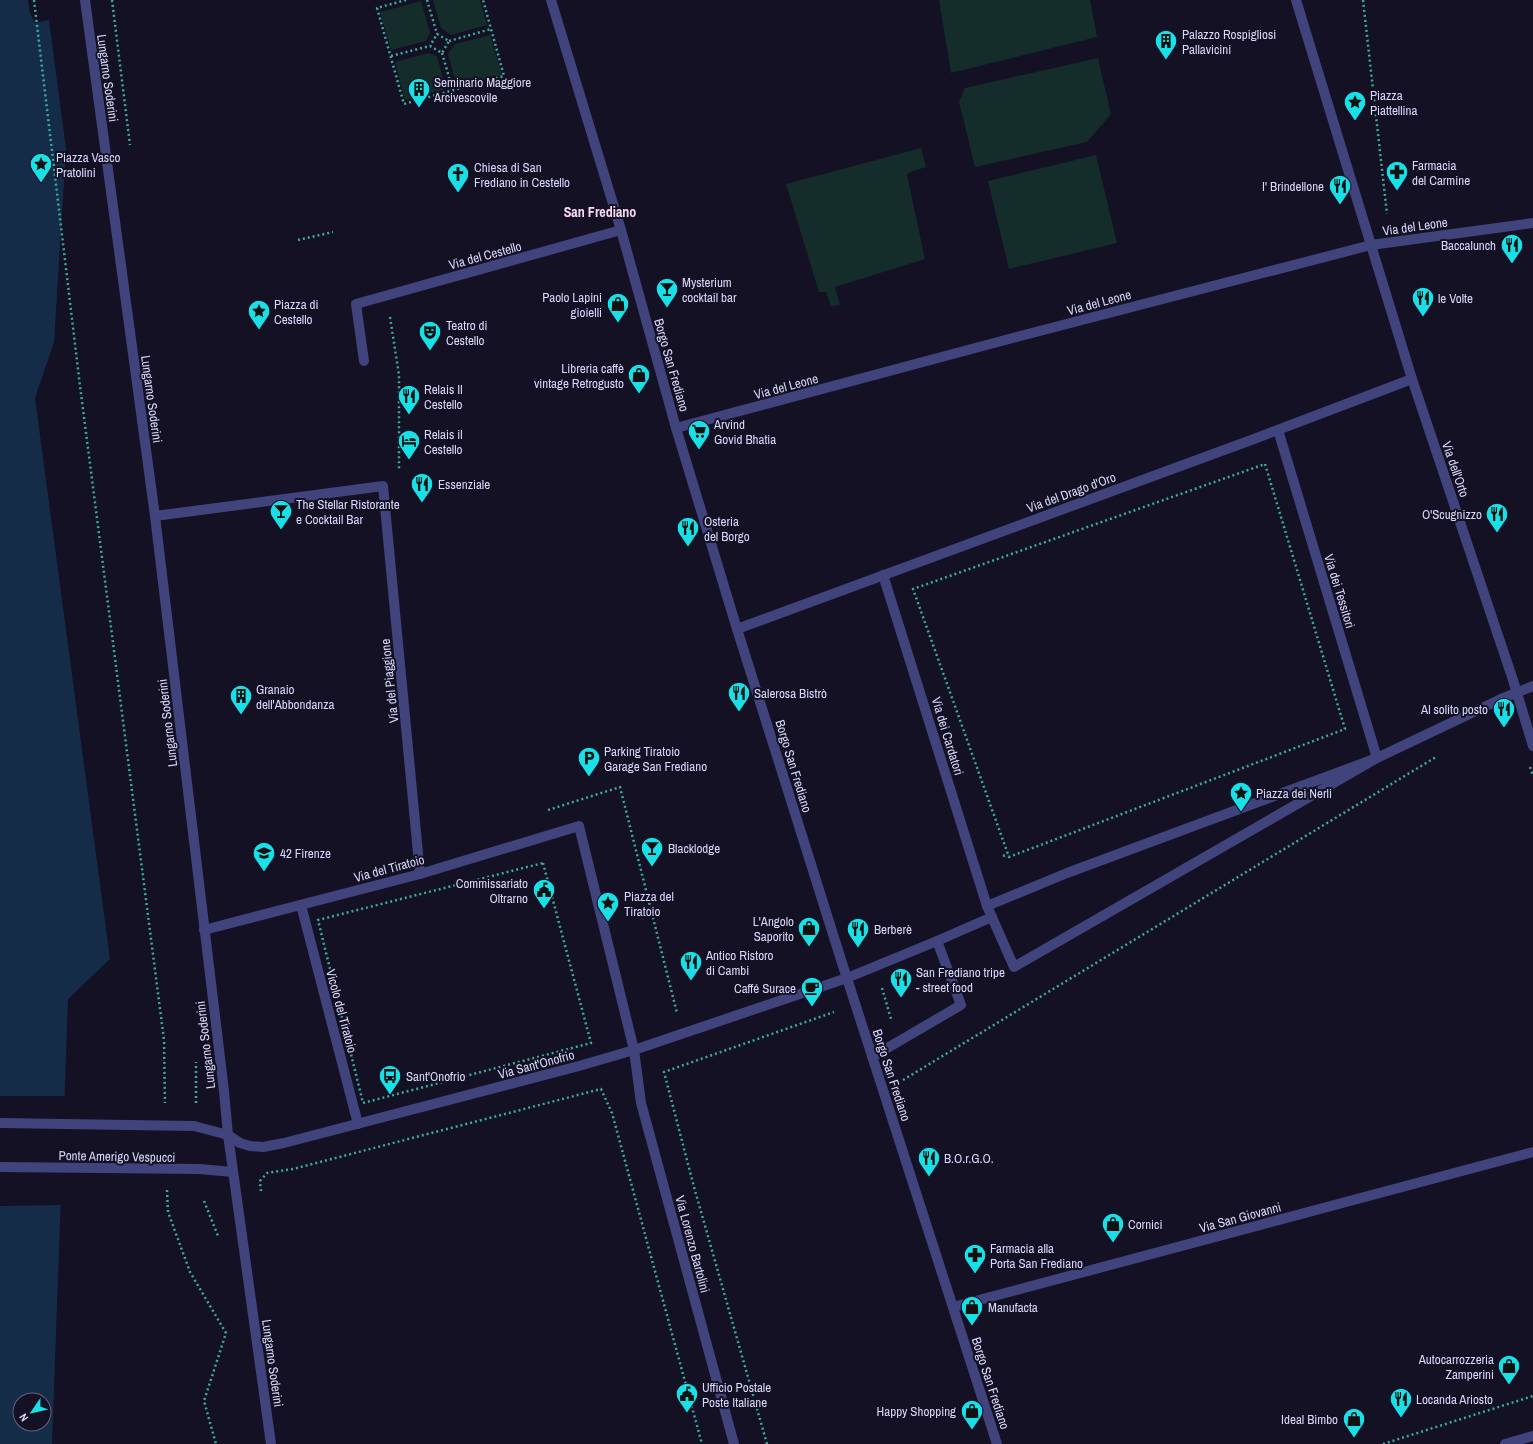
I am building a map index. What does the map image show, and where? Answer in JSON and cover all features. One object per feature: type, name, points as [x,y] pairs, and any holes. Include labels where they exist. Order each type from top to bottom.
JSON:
[{"type":"street","name":"Lungarno Soderini","points":[[85,0],[155,516],[225,1097],[228,1135],[271,1444]]},
{"type":"street","name":"Borgo San Frediano","points":[[551,0],[621,230],[676,428],[737,628],[872,1057],[997,1444]]},
{"type":"street","points":[[1296,0],[1371,245]]},
{"type":"street","name":"Via del Leone","points":[[676,428],[1009,339],[1371,245],[1533,223]]},
{"type":"street","name":"Via del Cestello","points":[[364,361],[356,304],[621,230]]},
{"type":"street","name":"Via dell'Orto","points":[[1371,245],[1412,379],[1517,692],[1533,746]]},
{"type":"street","name":"Via del Drago d'Oro","points":[[737,628],[1278,430],[1412,379]]},
{"type":"street","name":"Via dei Tessitori","points":[[1278,430],[1377,758]]},
{"type":"street","name":"Via del Piaggione","points":[[155,516],[383,486],[420,874]]},
{"type":"street","name":"Via dei Cardatori","points":[[883,575],[987,906]]},
{"type":"street","points":[[1377,758],[1067,874],[987,906],[1014,967],[1377,758],[1517,692],[1533,686]]},
{"type":"street","name":"Via del Tiratoio","points":[[204,930],[420,874],[579,826],[634,1050]]},
{"type":"street","name":"Vicolo del Tiratoio","points":[[301,905],[358,1124]]},
{"type":"street","points":[[847,978],[992,917]]},
{"type":"street","points":[[872,1057],[961,1005],[937,941]]},
{"type":"street","name":"Via Sant'Onofrio","points":[[228,1135],[240,1143],[250,1146],[263,1147],[358,1124],[579,1066],[634,1050],[847,978]]},
{"type":"street","name":"Via Lorenzo Bartolini","points":[[634,1050],[641,1103],[734,1444]]},
{"type":"street","points":[[0,1123],[194,1126],[228,1135]]},
{"type":"street","name":"Via San Giovanni","points":[[953,1307],[1533,1152]]},
{"type":"street","name":"Ponte Amerigo Vespucci","points":[[0,1167],[199,1169],[233,1172]]},
{"type":"street","points":[[1505,1444],[1533,1436]]},
{"type":"path","points":[[34,0],[80,386],[164,1040],[166,1110]]},
{"type":"path","points":[[406,0],[377,8],[404,104],[504,76],[483,0]]},
{"type":"path","points":[[427,0],[437,34],[449,41]]},
{"type":"path","points":[[1363,0],[1387,216]]},
{"type":"path","points":[[442,53],[449,41],[491,29]]},
{"type":"path","points":[[430,46],[437,34]]},
{"type":"path","points":[[391,56],[430,46],[442,53],[453,90]]},
{"type":"path","points":[[298,240],[333,232]]},
{"type":"path","points":[[1265,464],[913,589],[1009,857],[1345,729]]},
{"type":"path","points":[[897,1084],[1438,756]]},
{"type":"path","points":[[1003,856],[1008,854]]},
{"type":"path","points":[[363,1103],[318,920],[543,863],[591,1043]]},
{"type":"path","points":[[881,987],[892,1022]]},
{"type":"path","points":[[767,1444],[694,1187],[664,1072],[839,1010]]},
{"type":"path","points":[[267,1173],[293,1169],[601,1089],[612,1113],[702,1444]]},
{"type":"path","points":[[167,1189],[168,1212],[190,1272],[226,1333],[204,1402],[216,1444]]},
{"type":"path","points":[[1384,1444],[1533,1396]]},
{"type":"green space","points":[[433,0],[480,0],[487,25],[451,35],[441,28]]},
{"type":"green space","points":[[939,0],[1090,0],[1097,37],[951,73]]},
{"type":"green space","points":[[421,1],[430,33],[426,41],[391,50],[380,12]]},
{"type":"green space","points":[[490,35],[502,75],[457,87],[448,54],[455,44]]},
{"type":"green space","points":[[429,53],[437,56],[446,89],[405,100],[395,62]]},
{"type":"green space","points":[[1098,58],[1111,114],[1087,142],[975,167],[959,102],[965,88]]},
{"type":"green space","points":[[921,148],[926,167],[910,172],[907,175],[925,259],[835,287],[840,305],[831,306],[826,292],[819,292],[786,184]]},
{"type":"green space","points":[[1096,155],[1117,243],[1009,269],[988,181]]},
{"type":"water","points":[[0,0],[28,0],[30,13],[35,23],[49,20],[66,149],[54,342],[35,398],[110,959],[68,999],[52,1444],[0,1444]]},
{"type":"pier","points":[[0,1096],[66,1096],[62,1205],[0,1206]]},
{"type":"place","name":"Palazzo Rospigliosi Pallavicini","points":[[1166,60]]},
{"type":"place","name":"Seminario Maggiore Arcivescovile","points":[[419,108]]},
{"type":"place","name":"Piazza Piattellina","points":[[1355,122]]},
{"type":"place","name":"Piazza Vasco Pratolini","points":[[41,184]]},
{"type":"place","name":"Farmacia del Carmine","points":[[1397,192]]},
{"type":"place","name":"Chiesa di San Frediano in Cestello","points":[[458,194]]},
{"type":"place","name":"I' Brindellone","points":[[1340,206]]},
{"type":"place","name":"Baccalunch","points":[[1512,264]]},
{"type":"place","name":"Mysterium cocktail bar","points":[[667,308]]},
{"type":"place","name":"le Volte","points":[[1423,318]]},
{"type":"place","name":"Paolo Lapini gioielli","points":[[618,324]]},
{"type":"place","name":"Piazza di Cestello","points":[[259,330]]},
{"type":"place","name":"Teatro di Cestello","points":[[430,352]]},
{"type":"place","name":"Libreria caffè vintage Retrogusto","points":[[639,394]]},
{"type":"place","name":"Relais Il Cestello","points":[[409,416]]},
{"type":"place","name":"Arvind Govid Bhatia","points":[[699,450]]},
{"type":"place","name":"Relais il Cestello","points":[[409,460]]},
{"type":"place","name":"Essenziale","points":[[422,504]]},
{"type":"place","name":"The Stellar Ristorante e Cocktail Bar","points":[[281,530]]},
{"type":"place","name":"O'Scugnizzo","points":[[1497,534]]},
{"type":"place","name":"Osteria del Borgo","points":[[688,548]]},
{"type":"place","name":"Salerosa Bistrò","points":[[739,712]]},
{"type":"place","name":"Granaio dell'Abbondanza","points":[[241,716]]},
{"type":"place","name":"Al solito posto","points":[[1504,728]]},
{"type":"place","name":"Parking Tiratoio Garage San Frediano","points":[[589,778]]},
{"type":"place","name":"Piazza dei Nerli","points":[[1241,812]]},
{"type":"place","name":"Blacklodge","points":[[652,868]]},
{"type":"place","name":"42 Firenze","points":[[264,872]]},
{"type":"place","name":"Commissariato Oltrarno","points":[[544,910]]},
{"type":"place","name":"Piazza del Tiratoio","points":[[608,922]]},
{"type":"place","name":"L'Angolo Saporito","points":[[809,948]]},
{"type":"place","name":"Berberè","points":[[858,948]]},
{"type":"place","name":"Antico Ristoro di Cambi","points":[[691,982]]},
{"type":"place","name":"San Frediano tripe - street food","points":[[901,998]]},
{"type":"place","name":"Caffé Surace","points":[[812,1008]]},
{"type":"place","name":"Sant'Onofrio","points":[[390,1096]]},
{"type":"place","name":"B.O.r.G.O.","points":[[929,1178]]},
{"type":"place","name":"Cornici","points":[[1113,1244]]},
{"type":"place","name":"Farmacia alla Porta San Frediano","points":[[975,1274]]},
{"type":"place","name":"Manufacta","points":[[972,1326]]},
{"type":"place","name":"Autocarrozzeria Zamperini","points":[[1509,1386]]},
{"type":"place","name":"Ufficio Postale Poste Italiane","points":[[687,1414]]},
{"type":"place","name":"Locanda Ariosto","points":[[1401,1418]]},
{"type":"place","name":"Happy Shopping","points":[[972,1430]]},
{"type":"place","name":"Ideal Bimbo","points":[[1354,1438]]},
{"type":"district","name":"San Frediano","points":[[600,212]]}]
